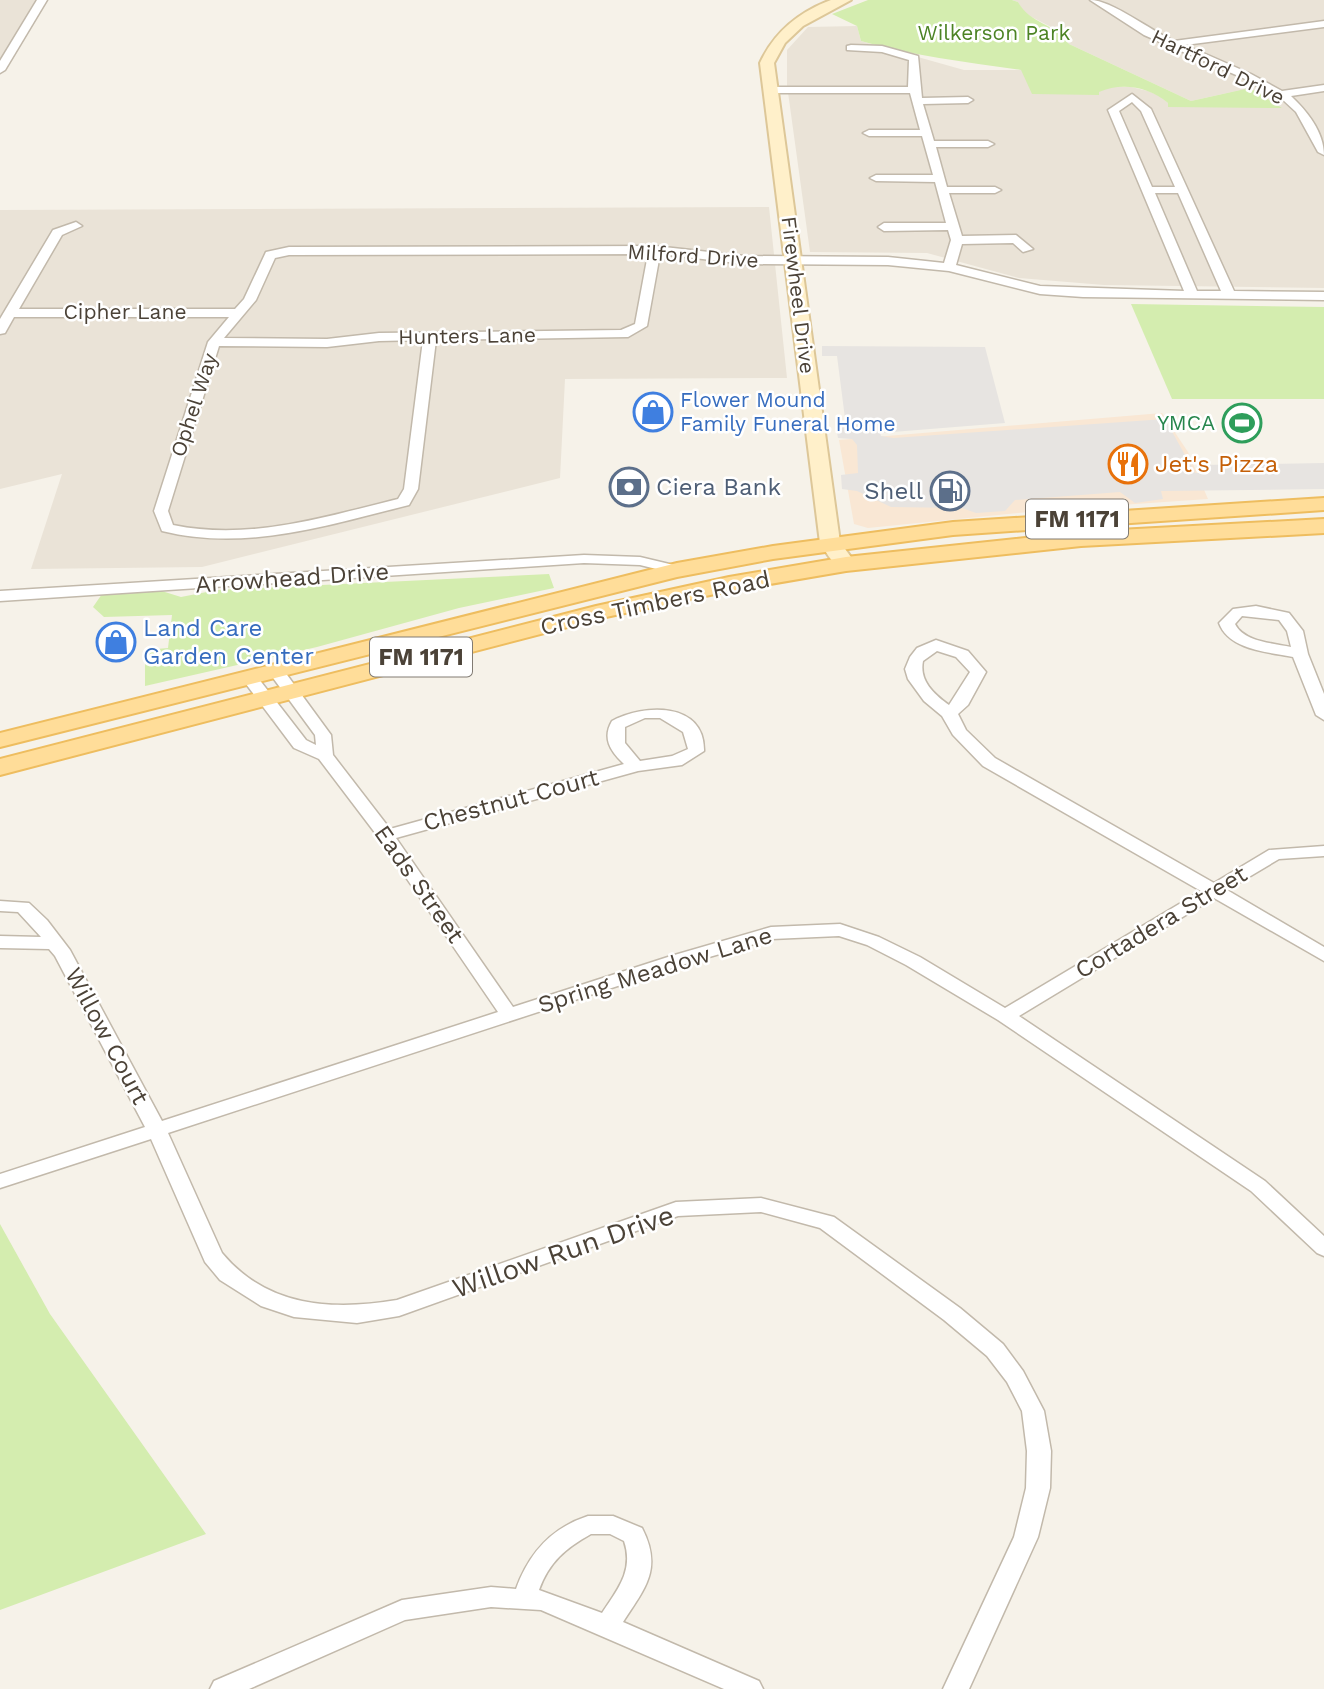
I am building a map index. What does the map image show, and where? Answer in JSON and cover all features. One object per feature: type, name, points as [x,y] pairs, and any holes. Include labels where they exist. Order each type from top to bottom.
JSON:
[{"type":"main road","name":"Cross Timbers Road","points":[[0,740],[677,570],[830,543],[1013,524],[1324,504]]},
{"type":"main road","points":[[1081,539],[1166,524],[1170,520],[1161,514]]},
{"type":"main road","name":"Cross Timbers Road","points":[[0,767],[604,611],[729,584],[846,564],[1081,539],[1324,526]]},
{"type":"street","points":[[0,70],[42,0]]},
{"type":"street","points":[[766,32],[792,11],[813,0]]},
{"type":"street","name":"Hartford Drive","points":[[1095,0],[1128,22],[1171,44],[1281,94],[1300,110],[1324,152]]},
{"type":"street","name":"Firewheel Drive","points":[[830,543],[772,90],[763,55],[797,22],[835,1]]},
{"type":"street","points":[[1171,44],[1324,24]]},
{"type":"street","points":[[851,48],[882,50],[914,58],[914,90],[957,240],[949,267]]},
{"type":"street","points":[[1281,94],[1324,88]]},
{"type":"street","points":[[772,90],[914,90],[968,100]]},
{"type":"street","points":[[1192,294],[1114,110],[1132,97],[1146,109],[1230,295]]},
{"type":"street","points":[[869,133],[988,144]]},
{"type":"street","points":[[876,178],[995,190]]},
{"type":"street","points":[[1147,190],[1182,190]]},
{"type":"street","points":[[0,330],[57,233],[76,226]]},
{"type":"street","points":[[884,227],[953,226]]},
{"type":"street","points":[[957,240],[1016,239],[1027,249]]},
{"type":"street","name":"Milford Drive","points":[[270,255],[289,251],[655,250],[745,260],[888,261],[949,267],[1040,290],[1324,296]]},
{"type":"street","name":"Hunters Lane","points":[[214,342],[327,343],[379,337],[623,334],[641,326],[655,250]]},
{"type":"street","name":"Ophel Way","points":[[270,255],[250,300],[214,342],[160,510],[166,528],[192,535],[274,532],[404,502],[411,489],[430,336]]},
{"type":"street","name":"Cipher Lane","points":[[12,313],[237,313]]},
{"type":"street","points":[[830,543],[846,564]]},
{"type":"street","name":"Arrowhead Drive","points":[[0,596],[584,559],[640,561],[677,570]]},
{"type":"street","name":"Arrowhead Drive","points":[[584,559],[610,564],[617,574],[614,586]]},
{"type":"street","points":[[1300,654],[1324,715]]},
{"type":"street","name":"Eads Street","points":[[276,671],[323,735],[326,755],[386,835],[509,1015]]},
{"type":"street","name":"Eads Street","points":[[249,677],[300,744],[326,755]]},
{"type":"street","name":"Chestnut Court","points":[[386,835],[636,766],[676,761],[696,751],[697,742],[691,731],[674,716],[661,712],[632,716],[618,724],[614,742],[618,750],[636,766]]},
{"type":"street","points":[[949,713],[960,732],[989,762],[1065,803],[1324,955]]},
{"type":"street","name":"Cortadera Street","points":[[1005,1016],[1275,854],[1324,851]]},
{"type":"street","name":"Willow Court","points":[[0,906],[23,907],[41,924],[64,954],[157,1131]]},
{"type":"street","name":"Spring Meadow Lane","points":[[0,1181],[678,960],[771,933],[840,930],[873,941],[913,961],[1005,1016],[1258,1186],[1324,1248]]},
{"type":"street","name":"Willow Court","points":[[0,942],[54,943]]},
{"type":"street","name":"Willow Run Drive","points":[[157,1131],[213,1257],[228,1275],[245,1287],[294,1309],[357,1315],[399,1308],[676,1209],[761,1205],[827,1222],[870,1251],[995,1350],[1015,1377],[1033,1411],[1039,1451],[1038,1488],[1026,1537],[956,1689]]},
{"type":"street","points":[[523,1599],[535,1567],[557,1542],[589,1525],[613,1525],[634,1535],[642,1555],[638,1578],[607,1626]]},
{"type":"street","points":[[229,1688],[402,1610],[479,1598],[541,1600],[566,1608],[750,1689]]},
{"type":"shaded area","points":[[0,0],[43,0],[0,68]]},
{"type":"shaded area","points":[[1012,0],[1324,0],[1324,288],[1104,285],[1019,278],[927,253],[810,252],[787,85],[787,50],[808,27],[857,26],[861,41],[964,70],[1021,70],[1098,92],[1109,87],[1131,87],[1160,96],[1168,103],[1168,107],[1250,88],[1191,101],[1069,44],[1061,32],[1024,13],[1018,2]]},
{"type":"shaded area","points":[[769,207],[787,378],[565,379],[560,478],[202,567],[31,569],[62,474],[0,489],[0,210]]},
{"type":"shaded area","points":[[822,346],[985,347],[1005,423],[880,433],[881,436],[893,438],[1165,419],[1195,473],[1203,473],[1201,465],[1324,463],[1324,489],[1161,491],[1163,499],[1135,503],[1120,492],[1015,500],[1005,511],[976,513],[962,508],[891,507],[857,491],[842,489],[841,475],[858,473],[857,445],[852,439],[838,438],[836,427],[846,426],[837,356],[822,356]]},
{"type":"shaded area","points":[[1162,413],[1188,452],[1208,499],[1049,510],[868,528],[854,524],[839,440]]},
{"type":"green space","name":"Wilkerson Park","points":[[868,0],[1012,0],[1018,2],[1029,15],[1057,32],[1069,44],[1191,101],[1250,88],[1282,108],[1168,107],[1168,103],[1152,93],[1126,87],[1108,89],[1099,92],[1099,95],[1032,94],[1021,70],[921,55],[861,41],[857,26],[832,14]]},
{"type":"green space","points":[[1131,304],[1324,307],[1324,399],[1172,399]]},
{"type":"green space","points":[[549,574],[554,588],[459,608],[317,647],[145,686],[145,650],[168,648],[172,615],[104,617],[93,607],[102,594],[152,588],[181,597],[217,590]]},
{"type":"green space","points":[[0,1224],[50,1314],[206,1534],[0,1610]]},
{"type":"place","name":"Flower Mound Family Funeral Home","points":[[653,412]]},
{"type":"place","name":"YMCA","points":[[1242,423]]},
{"type":"place","name":"Jet's Pizza","points":[[1128,464]]},
{"type":"place","name":"Ciera Bank","points":[[629,487]]},
{"type":"place","name":"Shell","points":[[950,491]]},
{"type":"place","name":"Land Care Garden Center","points":[[116,642]]}]
